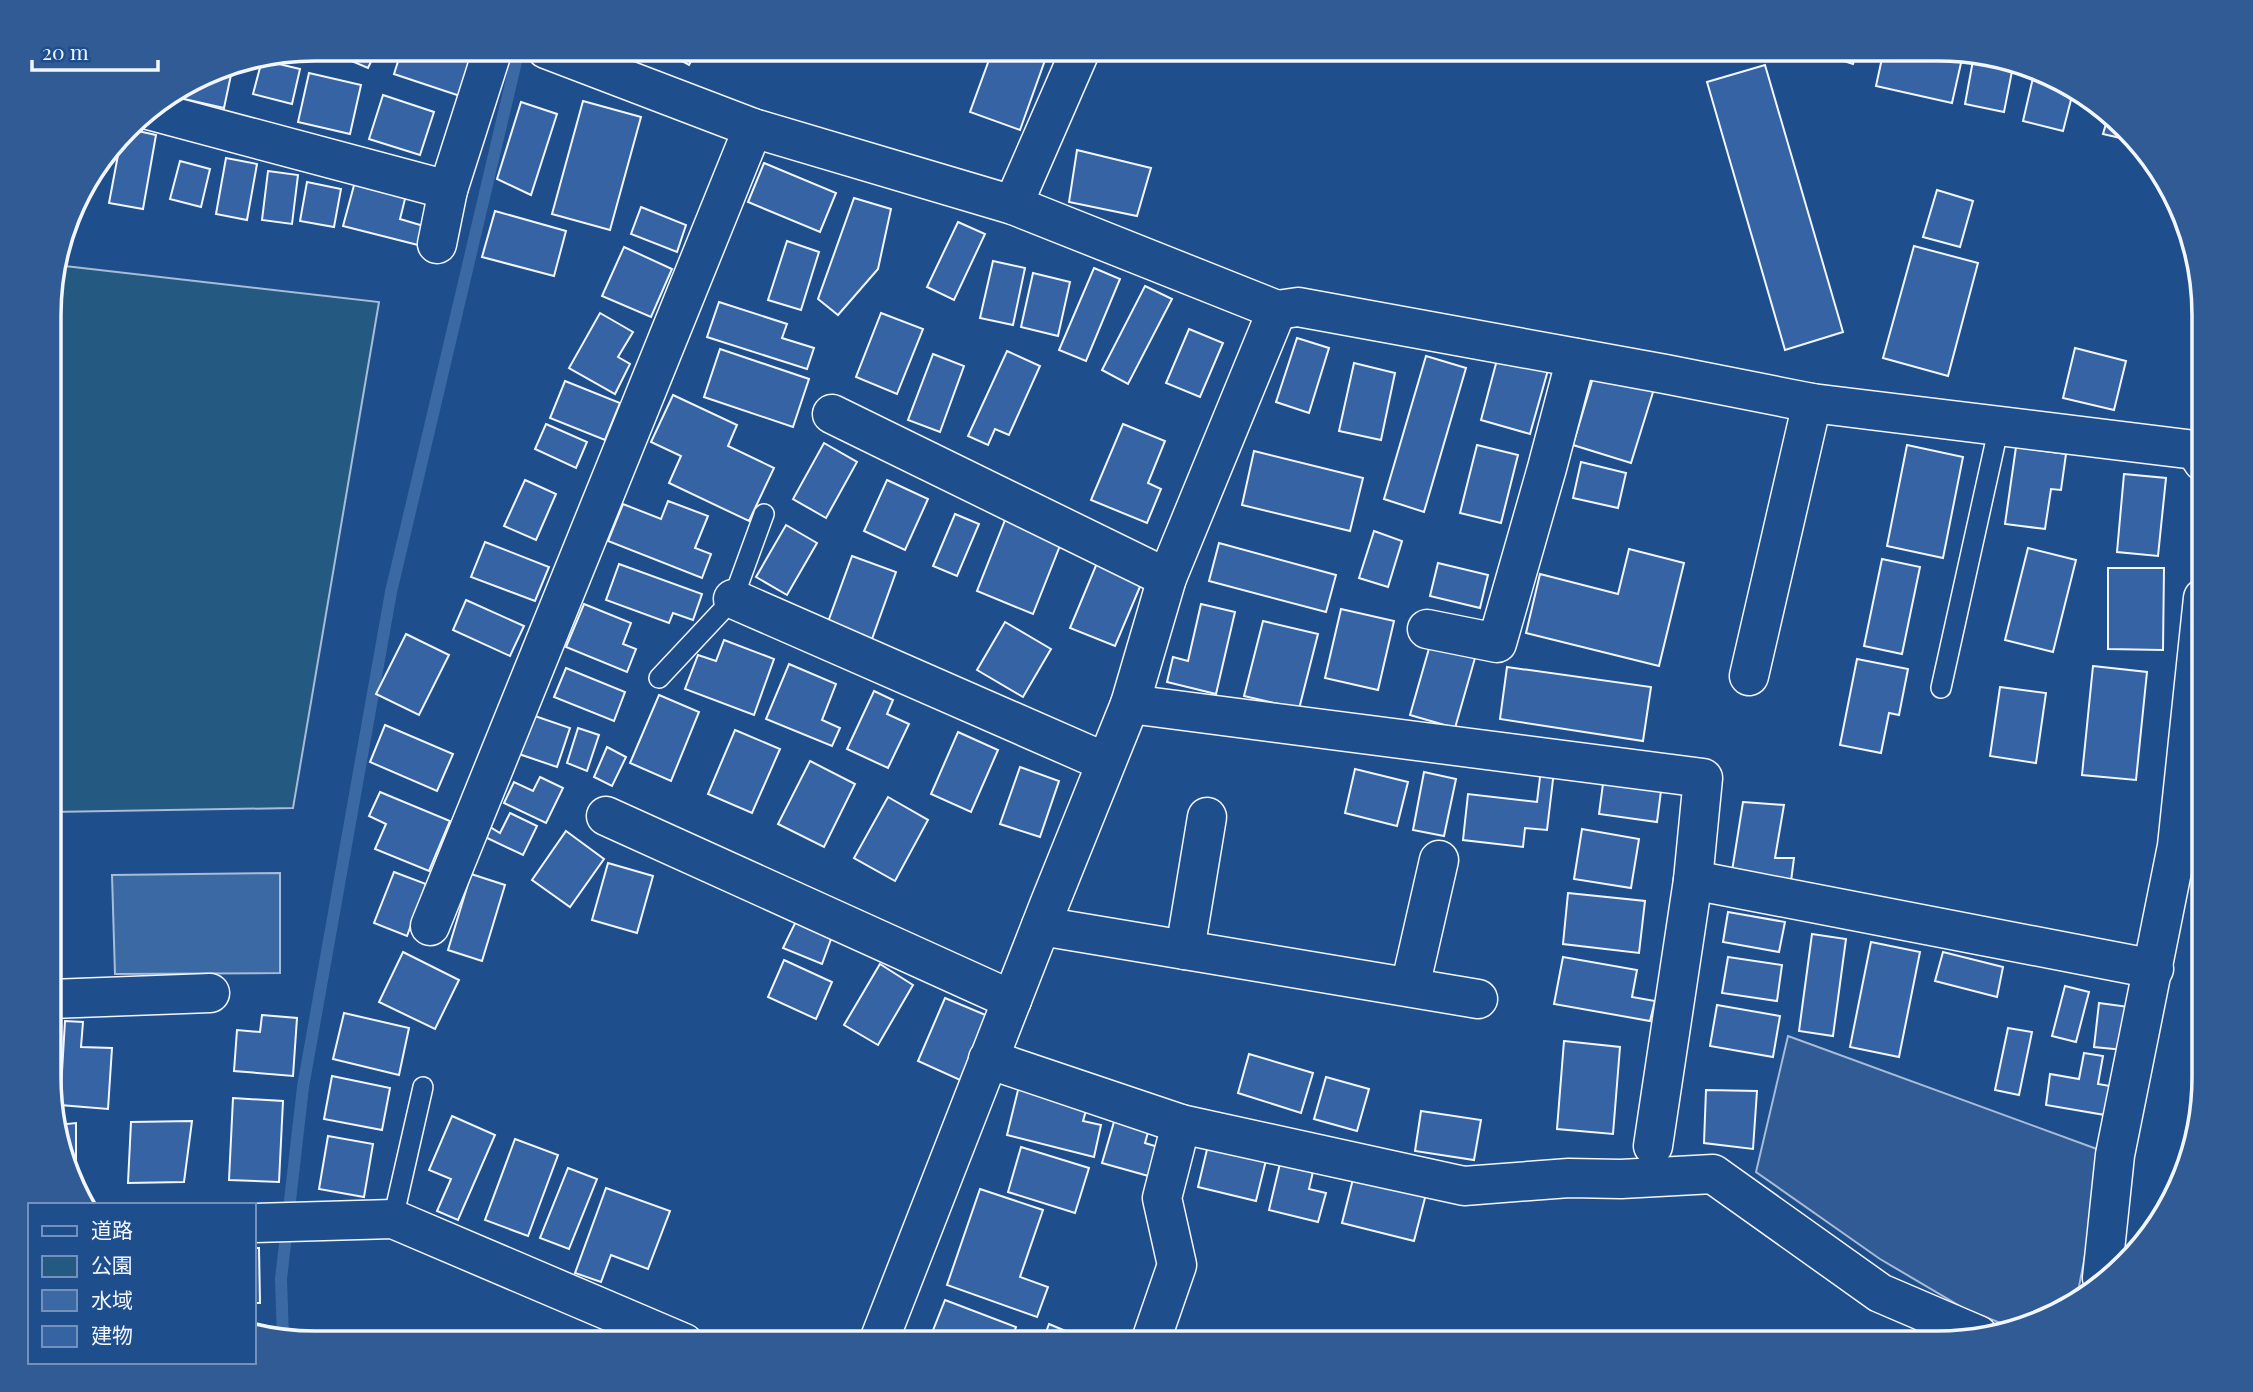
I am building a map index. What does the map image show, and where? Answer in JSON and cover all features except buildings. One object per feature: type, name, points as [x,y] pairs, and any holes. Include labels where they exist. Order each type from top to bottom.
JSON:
[{"type":"street","points":[[437,244],[448,190],[490,61]]},
{"type":"street","points":[[582,61],[753,128],[1013,205],[1277,310],[1298,307],[1812,404],[2192,453]]},
{"type":"street","points":[[1013,205],[1076,61]]},
{"type":"street","points":[[162,114],[448,190]]},
{"type":"street","points":[[430,926],[753,128]]},
{"type":"street","points":[[883,1331],[1130,704],[1167,578],[1277,310]]},
{"type":"street","points":[[1427,629],[1497,642],[1576,358]]},
{"type":"street","points":[[1749,676],[1812,404]]},
{"type":"street","points":[[832,414],[1167,578]]},
{"type":"street","points":[[733,599],[1105,762]]},
{"type":"street","points":[[2103,1270],[2115,1155],[2177,846],[2192,703]]},
{"type":"street","points":[[1130,704],[1703,778],[1693,880],[1653,1146]]},
{"type":"street","points":[[606,816],[1012,1000]]},
{"type":"street","points":[[1185,950],[1207,817]]},
{"type":"street","points":[[1410,987],[1439,860]]},
{"type":"street","points":[[1693,880],[2154,969]]},
{"type":"street","points":[[1041,926],[1478,999]]},
{"type":"street","points":[[61,999],[209,993]]},
{"type":"street","points":[[988,1059],[1181,1125],[1464,1186],[1569,1178],[1713,1174],[1880,1293],[1965,1329]]},
{"type":"street","points":[[1154,1331],[1177,1265],[1162,1198],[1181,1125]]},
{"type":"street","points":[[256,1223],[393,1219],[656,1331]]},
{"type":"lane","points":[[1941,688],[1999,426]]},
{"type":"lane","points":[[659,678],[733,599],[764,514]]},
{"type":"lane","points":[[393,1219],[423,1087]]},
{"type":"green space","points":[[66,266],[379,302],[293,808],[61,812],[61,315]]},
{"type":"shaded area","points":[[1788,1036],[2105,1152],[2079,1288],[2050,1305],[2000,1323],[1965,1309],[1880,1259],[1756,1172]]},
{"type":"water","points":[[280,873],[280,973],[115,974],[112,875]]},
{"type":"waterway","points":[[283,1329],[281,1279],[303,1087],[391,592],[516,61]]}]
